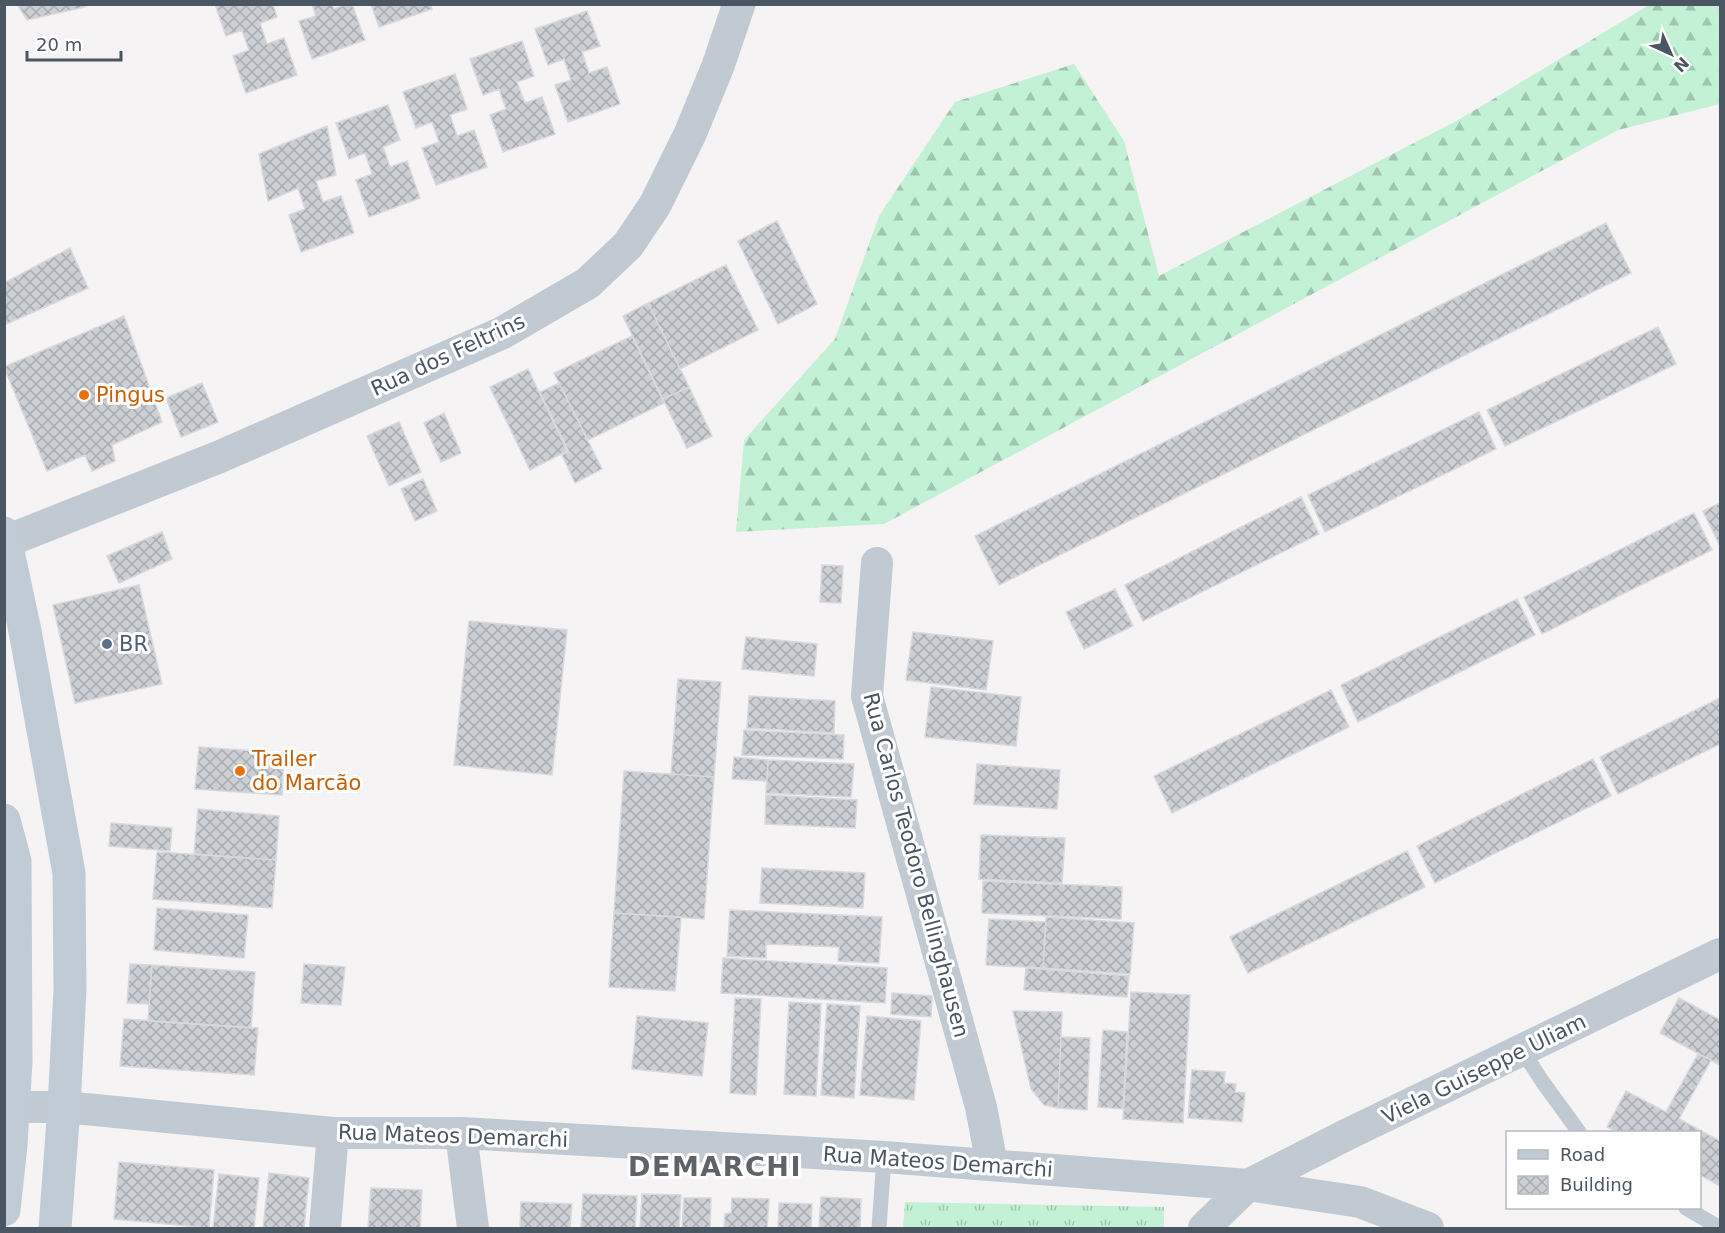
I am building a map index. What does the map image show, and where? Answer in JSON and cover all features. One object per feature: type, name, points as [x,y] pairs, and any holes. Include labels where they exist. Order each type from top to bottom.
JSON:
[{"type":"main road","points":[[5,538],[25,631],[69,873],[70,989],[55,1228]]},
{"type":"main road","points":[[4,820],[15,861],[16,1061],[8,1107],[10,1145],[4,1210]]},
{"type":"street","name":"Rua dos Feltrins","points":[[5,538],[219,457],[501,333],[588,283],[628,245],[655,205],[690,134],[718,66],[739,4]]},
{"type":"street","name":"Rua Carlos Teodoro Bellinghausen","points":[[877,563],[867,696],[981,1107],[992,1165]]},
{"type":"street","name":"Viela Guiseppe Uliam","points":[[1248,1185],[1346,1135],[1720,954]]},
{"type":"street","name":"Rua Mateos Demarchi","points":[[8,1107],[64,1107],[333,1133],[461,1133],[884,1157],[1248,1185],[1360,1202],[1428,1228]]},
{"type":"street","points":[[325,1228],[333,1133]]},
{"type":"street","points":[[461,1133],[473,1228]]},
{"type":"street","points":[[1204,1228],[1248,1185]]},
{"type":"lane","points":[[1522,1050],[1542,1082],[1578,1131]]},
{"type":"lane","points":[[879,1228],[884,1157]]},
{"type":"lane","points":[[1688,1209],[1720,1228]]},
{"type":"green space","points":[[1651,4],[1720,5],[1720,104],[1618,130],[884,524],[736,532],[744,440],[835,339],[879,216],[955,102],[1074,64],[1124,141],[1159,276],[1460,119]]},
{"type":"green space","points":[[905,1202],[1164,1207],[1164,1228],[903,1228]]},
{"type":"building","points":[[17,4],[84,4],[85,7],[27,20]]},
{"type":"building","points":[[215,4],[273,4],[277,17],[260,23],[267,44],[284,38],[297,75],[246,93],[233,56],[249,50],[242,30],[226,36]]},
{"type":"building","points":[[312,4],[332,4],[334,9],[352,4],[365,40],[312,59],[299,21],[316,16]]},
{"type":"building","points":[[371,4],[430,4],[432,9],[379,27]]},
{"type":"building","points":[[587,11],[600,46],[582,52],[589,73],[607,67],[620,104],[568,122],[555,85],[571,80],[564,59],[548,65],[535,29]]},
{"type":"building","points":[[522,41],[534,76],[517,82],[525,103],[542,97],[555,134],[503,152],[490,115],[506,109],[499,89],[483,95],[470,59]]},
{"type":"building","points":[[455,74],[467,109],[450,115],[457,136],[474,130],[487,167],[436,185],[422,148],[439,142],[432,122],[416,128],[403,92]]},
{"type":"building","points":[[388,105],[400,140],[383,147],[390,167],[407,161],[420,198],[369,217],[356,180],[372,174],[365,153],[349,159],[336,123]]},
{"type":"building","points":[[327,126],[336,175],[316,181],[323,202],[341,196],[354,233],[301,252],[289,215],[305,209],[298,188],[268,201],[259,154]]},
{"type":"building","points":[[777,221],[817,304],[778,324],[738,241]]},
{"type":"building","points":[[1606,223],[1631,273],[999,585],[975,536]]},
{"type":"building","points":[[70,248],[88,288],[4,325],[4,283]]},
{"type":"building","points":[[726,265],[758,330],[680,369],[648,303]]},
{"type":"building","points":[[648,303],[689,387],[663,399],[623,316]]},
{"type":"building","name":"Pingus","points":[[124,316],[162,422],[112,445],[115,461],[92,471],[85,455],[47,471],[4,367]]},
{"type":"building","points":[[1658,327],[1676,364],[1505,446],[1487,410]]},
{"type":"building","points":[[632,336],[664,403],[588,440],[554,373]]},
{"type":"building","points":[[528,369],[567,451],[530,470],[490,387]]},
{"type":"building","points":[[202,383],[218,422],[181,437],[166,398]]},
{"type":"building","points":[[559,383],[602,469],[575,483],[562,455],[569,452],[540,392]]},
{"type":"building","points":[[689,387],[712,436],[687,448],[663,399]]},
{"type":"building","points":[[1479,412],[1496,449],[1325,532],[1308,495]]},
{"type":"building","points":[[444,413],[461,453],[441,462],[424,423]]},
{"type":"building","points":[[399,422],[421,472],[389,486],[367,436]]},
{"type":"building","points":[[423,479],[437,511],[415,521],[401,489]]},
{"type":"building","points":[[1301,497],[1319,534],[1143,621],[1125,585]]},
{"type":"building","points":[[1720,503],[1720,546],[1703,511]]},
{"type":"building","points":[[1694,513],[1712,550],[1542,634],[1524,597]]},
{"type":"building","points":[[162,532],[172,559],[119,583],[107,556]]},
{"type":"building","points":[[822,565],[843,566],[841,603],[820,602]]},
{"type":"building","name":"BR","points":[[139,585],[162,684],[75,703],[53,605]]},
{"type":"building","points":[[1115,589],[1133,626],[1084,649],[1066,612]]},
{"type":"building","points":[[1517,599],[1535,635],[1358,722],[1341,685]]},
{"type":"building","points":[[469,621],[567,630],[552,775],[454,765]]},
{"type":"building","points":[[913,632],[993,641],[986,690],[906,680]]},
{"type":"building","points":[[746,637],[817,644],[814,676],[742,669]]},
{"type":"building","points":[[678,679],[721,682],[714,777],[671,774]]},
{"type":"building","points":[[931,687],[1021,697],[1016,746],[925,737]]},
{"type":"building","points":[[1331,690],[1349,727],[1172,813],[1154,776]]},
{"type":"building","points":[[749,696],[835,701],[834,733],[747,728]]},
{"type":"building","points":[[1720,698],[1720,744],[1618,794],[1600,757]]},
{"type":"building","points":[[744,730],[844,735],[843,759],[742,755]]},
{"type":"building","name":"Trailer do Marcão","points":[[199,747],[284,753],[282,795],[195,789]]},
{"type":"building","points":[[734,757],[768,760],[767,781],[732,779]]},
{"type":"building","points":[[1593,759],[1611,796],[1435,883],[1417,846]]},
{"type":"building","points":[[768,760],[854,764],[851,797],[766,793]]},
{"type":"building","points":[[977,764],[1060,770],[1057,809],[974,804]]},
{"type":"building","points":[[624,771],[714,777],[704,919],[614,913]]},
{"type":"building","points":[[766,795],[857,800],[855,828],[765,824]]},
{"type":"building","points":[[198,809],[279,816],[276,860],[194,854]]},
{"type":"building","points":[[111,823],[172,828],[170,851],[109,846]]},
{"type":"building","points":[[981,835],[1065,838],[1062,883],[979,879]]},
{"type":"building","points":[[1407,851],[1425,887],[1248,973],[1230,937]]},
{"type":"building","points":[[157,852],[276,860],[272,908],[153,899]]},
{"type":"building","points":[[762,868],[865,873],[863,908],[760,903]]},
{"type":"building","points":[[983,881],[1122,887],[1121,919],[982,913]]},
{"type":"building","points":[[157,908],[248,915],[244,958],[154,950]]},
{"type":"building","points":[[730,910],[882,917],[879,963],[838,961],[839,947],[766,944],[766,958],[727,956]]},
{"type":"building","points":[[614,913],[681,917],[675,991],[609,987]]},
{"type":"building","points":[[1046,917],[1134,923],[1130,974],[1043,968]]},
{"type":"building","points":[[989,919],[1046,922],[1043,968],[986,965]]},
{"type":"building","points":[[723,958],[887,968],[885,1003],[721,993]]},
{"type":"building","points":[[130,964],[152,965],[149,1004],[127,1003]]},
{"type":"building","points":[[304,964],[345,967],[341,1005],[301,1003]]},
{"type":"building","points":[[152,965],[255,972],[251,1028],[148,1021]]},
{"type":"building","points":[[1026,968],[1129,976],[1127,997],[1024,990]]},
{"type":"building","points":[[1131,992],[1190,995],[1183,1123],[1123,1119]]},
{"type":"building","points":[[892,993],[932,996],[931,1017],[891,1014]]},
{"type":"building","points":[[735,998],[761,999],[756,1095],[730,1093]]},
{"type":"building","points":[[1679,998],[1720,1020],[1720,1065],[1660,1033]]},
{"type":"building","points":[[789,1002],[821,1004],[816,1096],[784,1094]]},
{"type":"building","points":[[827,1004],[860,1006],[854,1098],[821,1095]]},
{"type":"building","points":[[1013,1011],[1062,1012],[1058,1108],[1044,1105],[1031,1089]]},
{"type":"building","points":[[637,1016],[708,1023],[702,1076],[632,1069]]},
{"type":"building","points":[[867,1016],[921,1021],[914,1100],[860,1095]]},
{"type":"building","points":[[124,1019],[258,1028],[254,1075],[120,1066]]},
{"type":"building","points":[[1103,1030],[1127,1032],[1123,1109],[1098,1107]]},
{"type":"building","points":[[1061,1037],[1090,1038],[1087,1110],[1058,1108]]},
{"type":"building","points":[[1698,1054],[1711,1060],[1679,1119],[1720,1141],[1720,1186],[1701,1176],[1701,1131],[1616,1131],[1607,1127],[1626,1091],[1666,1112]]},
{"type":"building","points":[[1192,1070],[1225,1072],[1224,1083],[1236,1084],[1235,1092],[1245,1093],[1242,1122],[1188,1118]]},
{"type":"building","points":[[119,1162],[214,1170],[209,1228],[114,1219]]},
{"type":"building","points":[[269,1173],[309,1178],[304,1228],[263,1228]]},
{"type":"building","points":[[219,1174],[259,1178],[254,1228],[213,1228]]},
{"type":"building","points":[[371,1188],[422,1190],[420,1228],[368,1228]]},
{"type":"building","points":[[583,1194],[637,1196],[635,1228],[581,1228]]},
{"type":"building","points":[[642,1194],[681,1195],[679,1228],[640,1228]]},
{"type":"building","points":[[821,1197],[861,1199],[860,1228],[819,1228]]},
{"type":"building","points":[[684,1198],[711,1198],[710,1228],[682,1228]]},
{"type":"building","points":[[732,1198],[769,1199],[767,1228],[724,1228],[725,1214],[731,1213]]},
{"type":"building","points":[[521,1202],[572,1204],[570,1228],[520,1228]]},
{"type":"building","points":[[779,1203],[812,1204],[811,1228],[778,1228]]},
{"type":"place","name":"Pingus","points":[[84,395]]},
{"type":"place","name":"BR","points":[[107,644]]},
{"type":"place","name":"Trailer do Marcão","points":[[240,771]]},
{"type":"district","name":"DEMARCHI","points":[[715,1166]]}]
